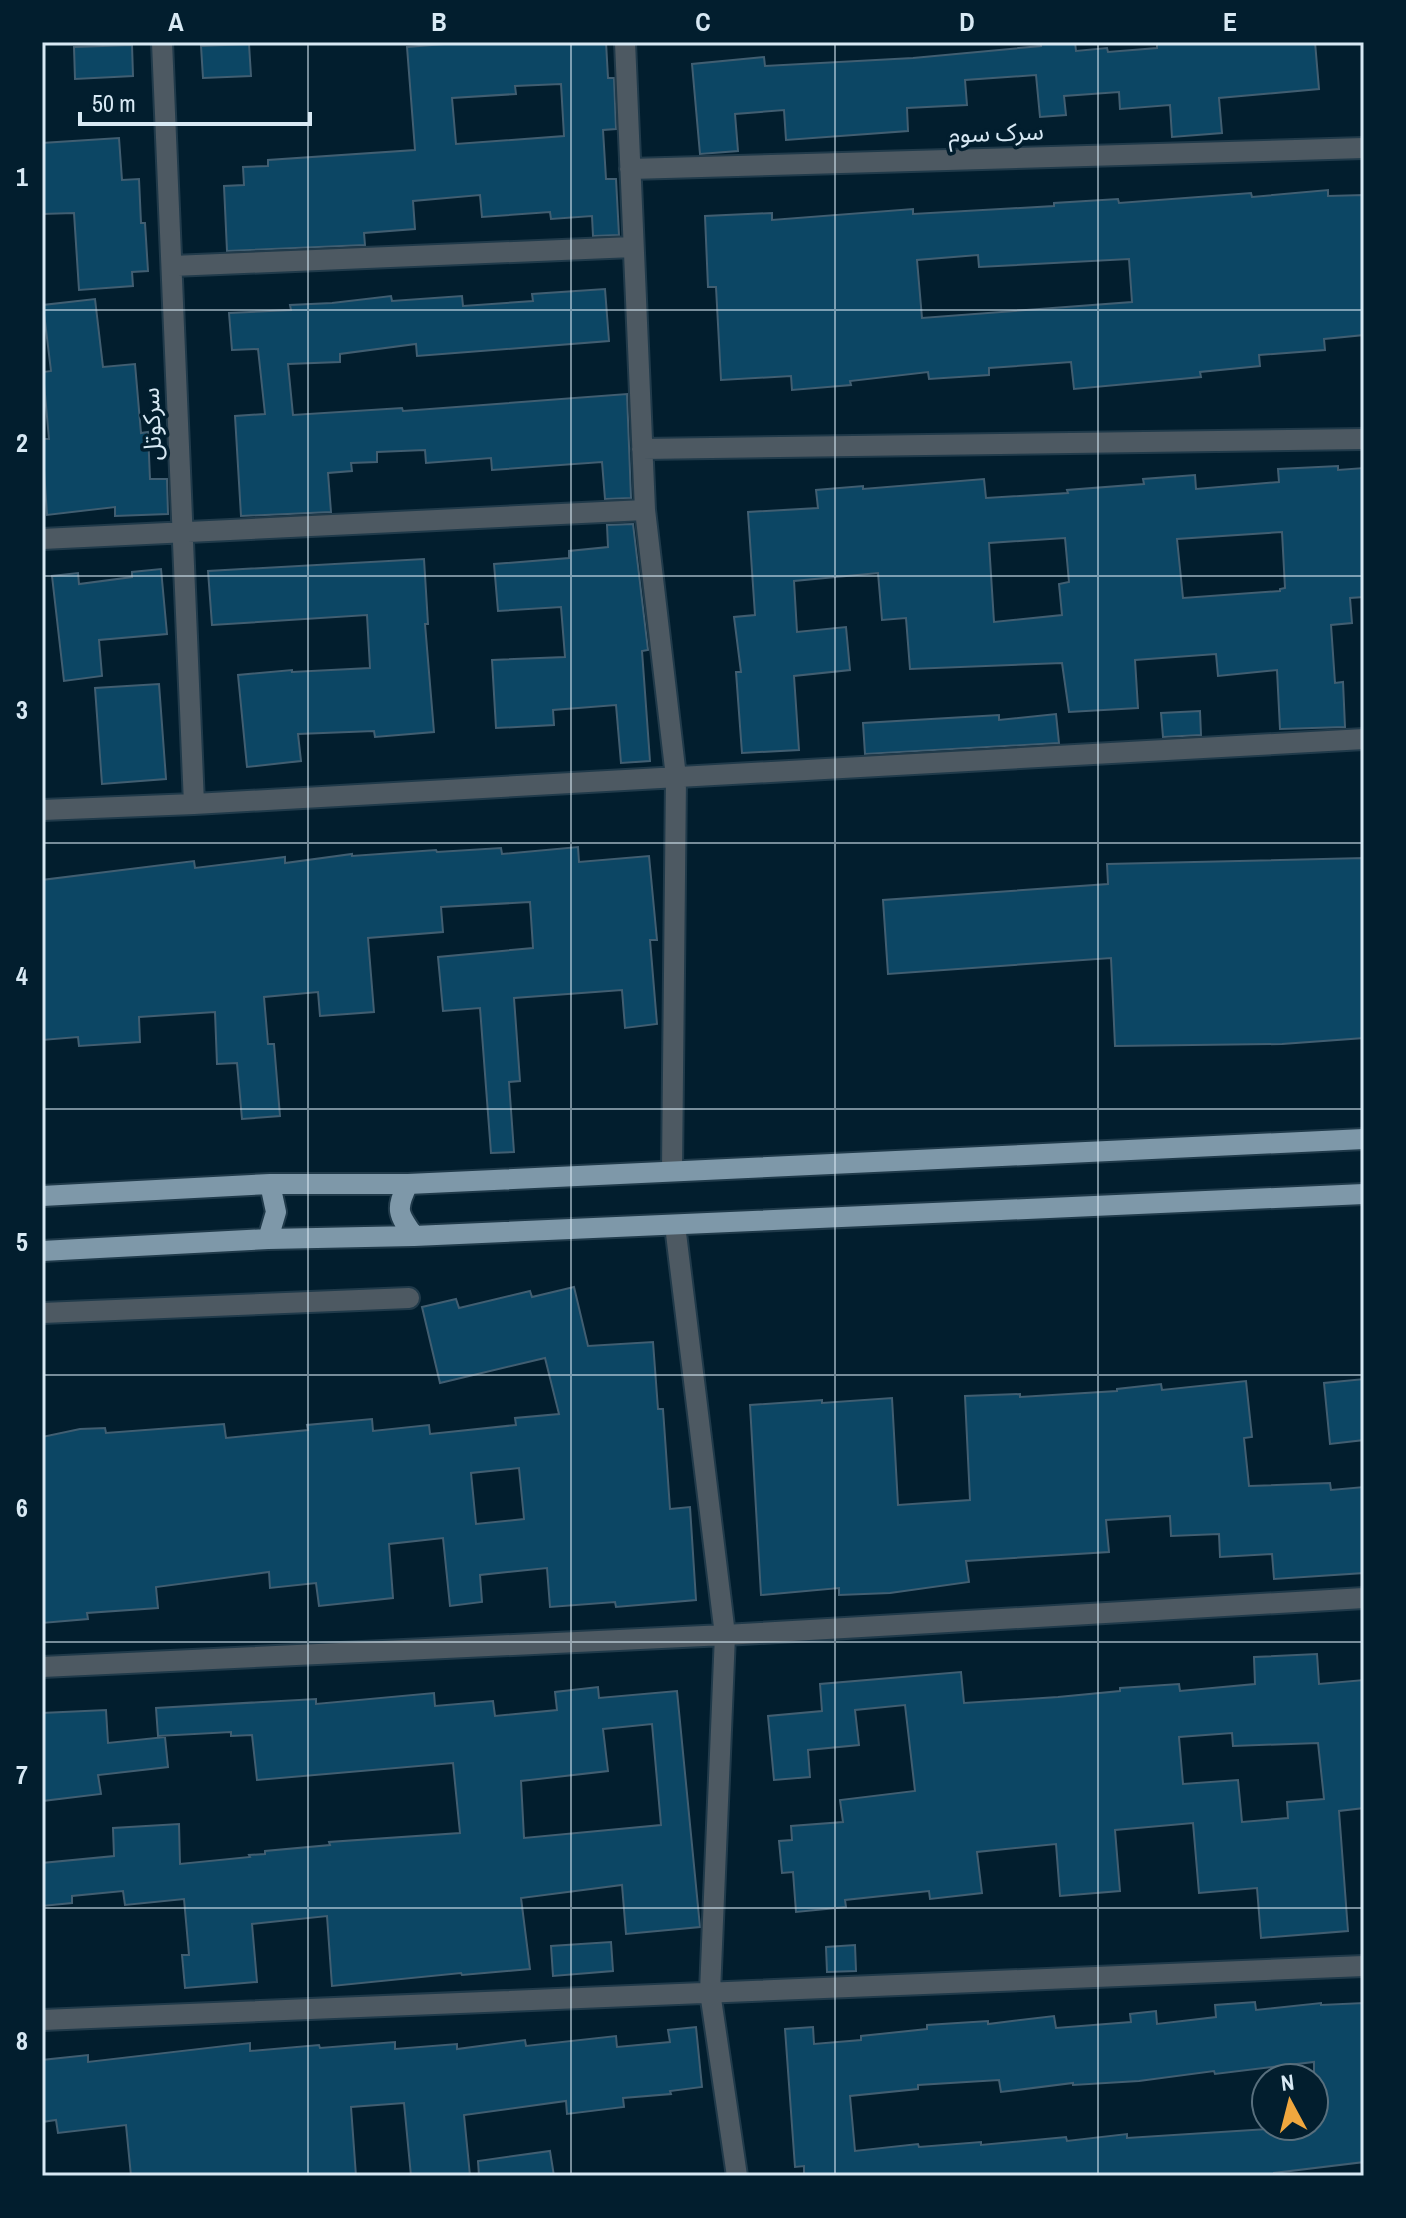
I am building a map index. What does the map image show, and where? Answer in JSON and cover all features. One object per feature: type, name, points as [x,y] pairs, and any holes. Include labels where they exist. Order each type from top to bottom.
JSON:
[{"type":"main road","points":[[42,1196],[270,1184],[408,1184],[1364,1139]]},
{"type":"main road","points":[[268,1239],[276,1212],[270,1184]]},
{"type":"main road","points":[[408,1184],[398,1207],[400,1217],[414,1236]]},
{"type":"main road","points":[[42,1251],[1364,1194]]},
{"type":"street","name":"سرکوتل","points":[[162,42],[194,804]]},
{"type":"street","points":[[625,42],[645,510],[676,777],[672,1171]]},
{"type":"street","name":"سرک سوم","points":[[630,169],[1364,148]]},
{"type":"street","points":[[172,266],[633,247]]},
{"type":"street","points":[[642,449],[1364,439]]},
{"type":"street","points":[[42,539],[645,510]]},
{"type":"street","points":[[42,810],[1364,739]]},
{"type":"street","points":[[675,1225],[725,1635],[710,1992],[737,2176]]},
{"type":"street","points":[[42,1313],[409,1298]]},
{"type":"street","points":[[42,1667],[725,1635],[1364,1598]]},
{"type":"street","points":[[42,2020],[1364,1966]]},
{"type":"building","points":[[470,42],[606,42],[608,78],[614,78],[616,129],[603,130],[606,179],[616,179],[619,235],[593,236],[592,216],[551,219],[550,212],[482,217],[480,195],[413,201],[415,229],[364,233],[365,245],[227,251],[224,186],[244,185],[243,167],[268,166],[268,160],[415,150],[407,47]],"holes":[[[561,84],[564,136],[456,144],[452,98],[516,94],[515,86]]]},
{"type":"building","points":[[1041,42],[1075,42],[1076,51],[1107,48],[1108,52],[1157,48],[1157,42],[1315,42],[1319,89],[1219,98],[1222,133],[1172,137],[1170,105],[1120,109],[1119,92],[1064,96],[1066,115],[1040,117],[1036,75],[965,80],[967,105],[907,108],[908,131],[786,140],[784,110],[735,114],[738,151],[700,154],[692,64],[764,57],[765,66],[913,58],[1041,46]]},
{"type":"building","points":[[249,44],[251,76],[203,78],[201,46]]},
{"type":"building","points":[[132,45],[133,76],[75,79],[74,47]]},
{"type":"building","points":[[119,138],[122,180],[139,179],[148,271],[132,272],[133,286],[79,290],[74,213],[42,214],[42,143]]},
{"type":"building","points":[[1328,190],[1328,196],[1364,195],[1364,335],[1324,339],[1325,350],[1259,355],[1260,366],[1200,372],[1201,377],[1074,389],[1071,362],[989,368],[989,375],[929,379],[928,372],[850,381],[851,385],[792,390],[791,376],[721,380],[716,287],[708,287],[705,216],[772,213],[772,220],[913,209],[913,214],[1054,206],[1054,203],[1118,199],[1119,203],[1251,193],[1252,197]],"holes":[[[978,255],[979,267],[1129,259],[1132,302],[922,318],[917,260]]]},
{"type":"building","points":[[605,289],[609,341],[417,356],[416,344],[340,354],[340,362],[288,364],[293,415],[402,408],[403,411],[627,394],[631,498],[605,499],[602,462],[492,470],[491,458],[426,463],[425,450],[377,452],[377,462],[351,463],[352,471],[328,473],[331,512],[241,516],[235,416],[265,414],[258,349],[232,350],[229,313],[291,310],[290,305],[391,296],[392,301],[462,296],[463,306],[533,301],[532,294]]},
{"type":"building","points":[[95,299],[103,367],[135,364],[141,433],[148,432],[150,479],[167,479],[168,514],[115,516],[115,507],[47,515],[42,439],[49,439],[43,372],[51,371],[43,305]]},
{"type":"building","points":[[1364,468],[1364,597],[1350,598],[1352,623],[1331,625],[1335,683],[1343,682],[1345,727],[1280,729],[1277,670],[1218,676],[1216,654],[1135,660],[1138,708],[1069,712],[1062,663],[910,669],[906,618],[882,620],[878,573],[794,581],[797,632],[846,627],[850,670],[794,676],[799,750],[742,753],[736,672],[741,672],[734,617],[755,615],[748,512],[818,508],[816,490],[863,486],[863,489],[984,479],[986,498],[1068,493],[1067,490],[1144,484],[1143,479],[1195,475],[1196,489],[1279,482],[1278,469]],"holes":[[[1282,532],[1285,588],[1280,591],[1183,598],[1177,539]],[[1065,538],[1069,582],[1059,584],[1062,615],[994,622],[989,543]]]},
{"type":"building","points":[[633,524],[648,650],[642,651],[650,761],[621,763],[616,705],[553,710],[554,725],[496,728],[492,660],[565,657],[561,607],[498,611],[494,564],[569,558],[569,551],[608,547],[607,525]]},
{"type":"building","points":[[424,559],[428,624],[425,624],[434,732],[375,737],[374,731],[298,734],[301,761],[247,767],[238,675],[370,668],[367,615],[212,625],[208,571]]},
{"type":"building","points":[[161,569],[167,634],[99,640],[102,676],[64,681],[52,576],[78,573],[79,584],[132,577],[132,572]]},
{"type":"building","points":[[159,684],[166,779],[102,784],[95,688]]},
{"type":"building","points":[[1200,711],[1201,735],[1163,737],[1161,713]]},
{"type":"building","points":[[1056,714],[1059,743],[865,754],[863,723],[999,715],[999,720]]},
{"type":"building","points":[[578,847],[579,862],[649,856],[657,940],[650,940],[657,1024],[625,1028],[622,990],[514,998],[520,1081],[509,1082],[514,1152],[491,1153],[480,1008],[443,1011],[438,957],[533,948],[530,902],[441,907],[443,932],[368,938],[374,1012],[320,1016],[318,992],[264,997],[268,1044],[274,1044],[280,1116],[242,1119],[237,1063],[217,1064],[215,1012],[139,1017],[140,1042],[79,1046],[78,1037],[42,1040],[42,880],[194,861],[195,868],[285,857],[285,863],[352,854],[501,848],[502,854]]},
{"type":"building","points":[[1364,858],[1364,1038],[1282,1044],[1115,1046],[1111,958],[888,974],[883,900],[1108,884],[1107,864]]},
{"type":"building","points":[[574,1287],[588,1346],[653,1342],[658,1409],[663,1409],[670,1509],[690,1507],[696,1600],[616,1607],[615,1602],[550,1607],[547,1568],[480,1575],[482,1602],[450,1606],[443,1538],[389,1544],[393,1598],[319,1606],[316,1583],[270,1588],[269,1572],[156,1587],[158,1608],[87,1613],[88,1619],[42,1623],[42,1437],[80,1429],[105,1428],[106,1433],[224,1424],[226,1438],[308,1430],[307,1425],[372,1419],[373,1431],[429,1425],[430,1434],[516,1425],[515,1418],[559,1414],[545,1358],[440,1383],[422,1307],[456,1299],[459,1308],[530,1291],[532,1297]],"holes":[[[519,1468],[524,1519],[476,1524],[471,1473]]]},
{"type":"building","points":[[1364,1379],[1364,1440],[1330,1444],[1324,1383]]},
{"type":"building","points":[[1246,1381],[1252,1437],[1244,1438],[1249,1486],[1330,1483],[1331,1490],[1364,1487],[1364,1573],[1274,1579],[1272,1554],[1220,1557],[1219,1534],[1171,1536],[1170,1516],[1106,1520],[1109,1552],[966,1561],[969,1582],[890,1593],[839,1595],[839,1588],[761,1595],[750,1405],[892,1398],[898,1505],[970,1500],[965,1396],[1020,1394],[1020,1397],[1117,1391],[1161,1384],[1162,1390]]},
{"type":"building","points":[[1317,1654],[1319,1684],[1364,1680],[1364,1808],[1339,1811],[1348,1931],[1261,1938],[1257,1888],[1199,1893],[1193,1823],[1115,1830],[1120,1891],[1060,1896],[1056,1844],[977,1852],[982,1893],[930,1899],[929,1891],[845,1900],[846,1907],[796,1912],[793,1872],[782,1873],[779,1841],[792,1840],[791,1826],[843,1822],[840,1800],[915,1791],[905,1705],[855,1710],[859,1745],[808,1750],[810,1777],[774,1780],[768,1716],[822,1711],[820,1684],[961,1672],[964,1703],[1179,1684],[1180,1691],[1255,1684],[1254,1657]],"holes":[[[1232,1733],[1233,1746],[1318,1743],[1324,1799],[1287,1802],[1288,1818],[1242,1822],[1238,1780],[1183,1784],[1179,1737]]]},
{"type":"building","points":[[598,1687],[599,1698],[677,1691],[700,1927],[626,1934],[622,1885],[521,1898],[530,1969],[332,1986],[327,1916],[252,1924],[257,1982],[185,1988],[182,1955],[189,1955],[184,1899],[125,1905],[123,1891],[72,1896],[72,1903],[42,1906],[42,1863],[114,1856],[113,1828],[179,1824],[180,1864],[250,1857],[265,1854],[265,1851],[330,1845],[329,1842],[460,1833],[453,1763],[257,1780],[252,1735],[231,1736],[231,1732],[158,1736],[156,1708],[316,1699],[316,1704],[434,1693],[435,1706],[493,1701],[495,1716],[557,1710],[555,1692]],"holes":[[[652,1724],[661,1825],[524,1838],[521,1781],[608,1771],[603,1729]]]},
{"type":"building","points":[[106,1710],[108,1743],[165,1737],[168,1767],[98,1775],[101,1794],[42,1801],[42,1713]]},
{"type":"building","points":[[611,1942],[613,1971],[553,1976],[551,1946]]},
{"type":"building","points":[[855,1945],[856,1971],[827,1972],[826,1947]]},
{"type":"building","points":[[1255,2002],[1256,2010],[1321,2003],[1364,2003],[1364,2162],[1274,2173],[1274,2176],[804,2176],[804,2166],[795,2167],[785,2029],[813,2027],[814,2044],[927,2029],[927,2025],[988,2021],[988,2024],[1054,2016],[1056,2028],[1131,2022],[1130,2014],[1156,2011],[1157,2024],[1216,2017],[1215,2005]],"holes":[[[1250,2062],[1330,2062],[1330,2142],[1250,2142],[1250,2130],[1127,2138],[1127,2134],[1067,2141],[1066,2137],[981,2145],[981,2142],[919,2147],[918,2144],[855,2151],[850,2096],[918,2089],[918,2085],[999,2080],[1001,2092],[1073,2083],[1139,2081],[1214,2071],[1215,2074],[1250,2070]]]},
{"type":"building","points":[[696,2027],[702,2087],[670,2091],[671,2094],[623,2098],[624,2107],[567,2114],[566,2101],[464,2115],[470,2176],[411,2176],[404,2103],[351,2107],[356,2176],[131,2176],[126,2125],[58,2133],[56,2120],[42,2122],[42,2060],[88,2055],[88,2062],[250,2043],[250,2051],[395,2042],[395,2049],[457,2044],[457,2049],[525,2040],[526,2046],[616,2036],[617,2047],[670,2042],[668,2030]]},
{"type":"building","points":[[550,2151],[554,2176],[479,2176],[478,2161]]}]
